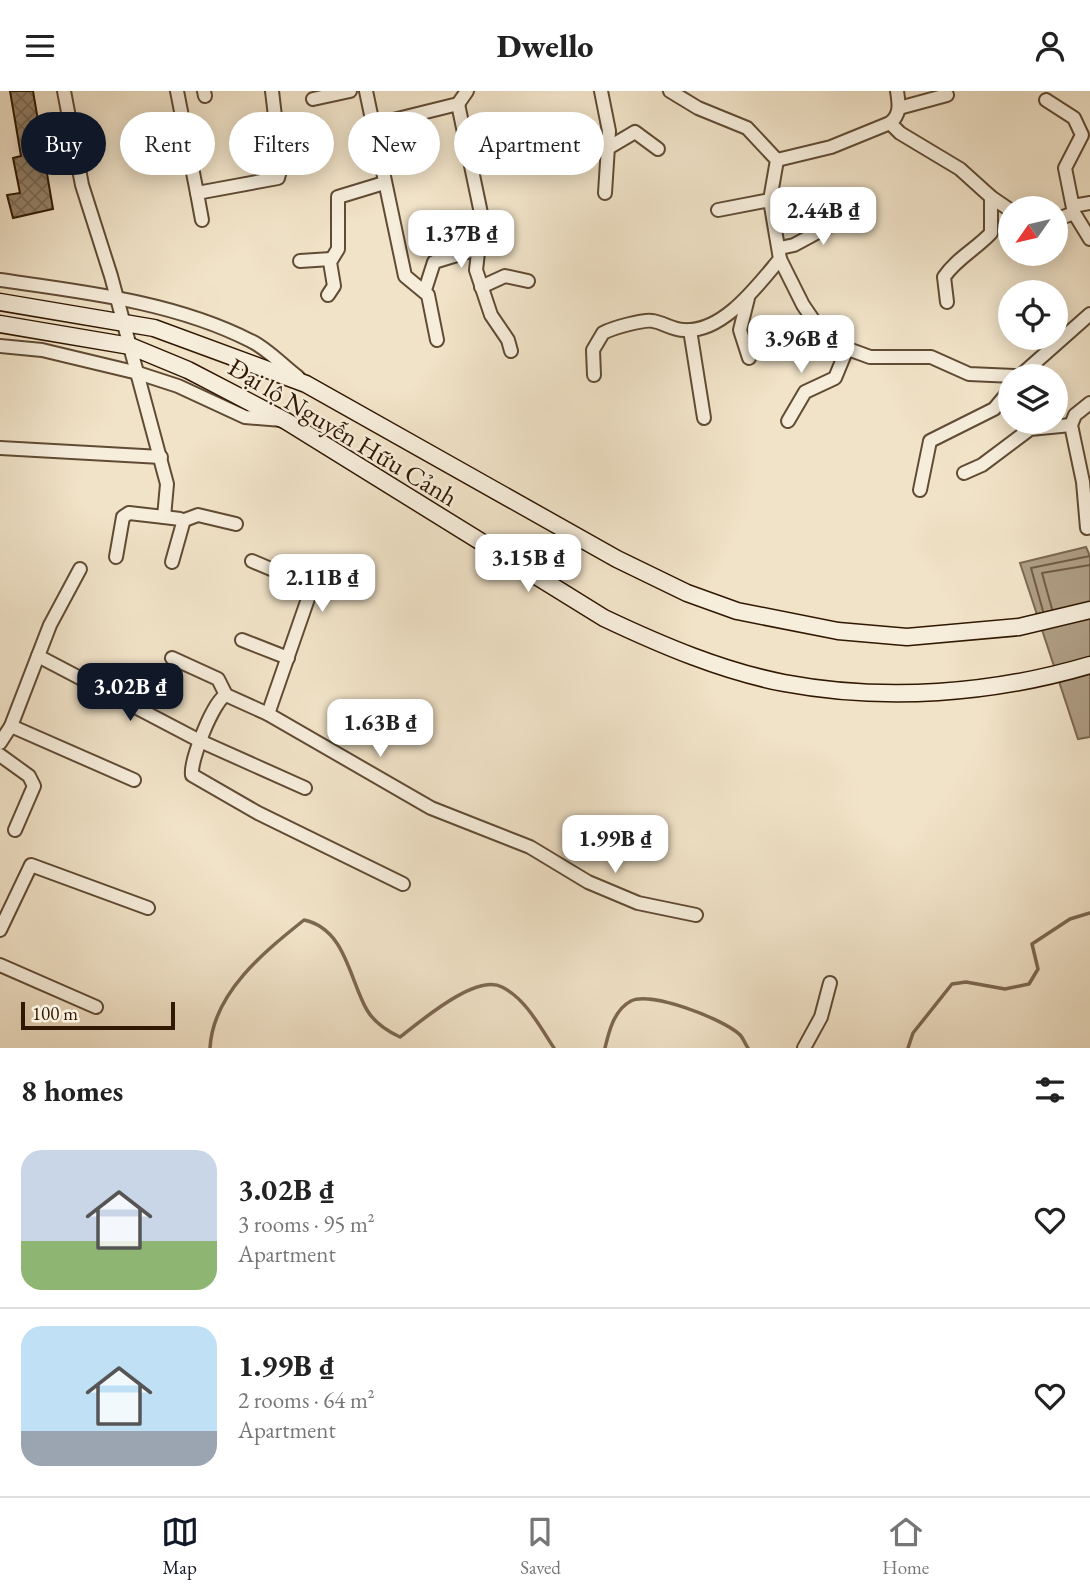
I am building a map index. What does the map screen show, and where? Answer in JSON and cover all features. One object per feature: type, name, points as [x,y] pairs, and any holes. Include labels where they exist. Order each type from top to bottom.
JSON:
[{"type":"main road","name":"Đại lộ Nguyễn Hữu Cảnh","points":[[0,302],[124,321],[202,344],[306,384],[617,559],[687,593],[737,611],[838,631],[907,637],[1019,627],[1090,610]]},
{"type":"main road","name":"Đại lộ Nguyễn Hữu Cảnh","points":[[0,324],[130,346],[188,370],[286,421],[604,618],[649,639],[745,673],[830,689],[971,691],[1014,684],[1090,665]]},
{"type":"street","points":[[64,91],[82,185],[124,321],[161,457],[167,484],[164,517]]},
{"type":"street","points":[[177,91],[202,220]]},
{"type":"street","points":[[197,193],[278,178],[281,167],[272,91]]},
{"type":"street","points":[[313,99],[350,91]]},
{"type":"street","points":[[366,91],[370,112]]},
{"type":"street","points":[[426,112],[458,104],[467,91]]},
{"type":"street","points":[[601,91],[607,112],[605,193]]},
{"type":"street","points":[[670,91],[698,108],[747,128],[777,160]]},
{"type":"street","points":[[777,160],[831,147],[890,123],[896,118],[899,108],[897,91]]},
{"type":"street","points":[[899,108],[947,95]]},
{"type":"street","points":[[1046,100],[1074,118],[1082,135],[1065,168],[1073,209],[1090,239]]},
{"type":"street","points":[[458,104],[481,218],[475,264],[491,315],[508,341],[511,351]]},
{"type":"street","points":[[890,123],[900,133],[960,169],[998,202]]},
{"type":"street","points":[[608,148],[635,132],[658,149]]},
{"type":"street","points":[[777,160],[770,200],[780,254],[803,305],[818,327],[847,349],[881,358],[921,355],[969,374],[998,375]]},
{"type":"street","points":[[382,175],[405,276],[412,285],[425,290]]},
{"type":"street","points":[[328,295],[334,286],[331,258],[338,249],[338,197],[384,183]]},
{"type":"street","points":[[947,302],[944,277],[953,263],[969,254],[992,233],[991,197]]},
{"type":"street","points":[[718,211],[770,200]]},
{"type":"street","points":[[1068,212],[1090,203]]},
{"type":"street","points":[[594,375],[593,350],[606,330],[625,328],[637,320],[652,320],[690,330],[726,316],[748,297],[780,254],[855,212]]},
{"type":"street","points":[[437,339],[433,311],[425,290],[434,262],[470,251],[479,243]]},
{"type":"street","points":[[300,261],[331,258]]},
{"type":"street","points":[[481,287],[505,276],[528,281]]},
{"type":"street","points":[[0,281],[117,298],[201,320],[253,342],[306,384]]},
{"type":"street","points":[[748,297],[740,330],[749,358]]},
{"type":"street","points":[[1034,364],[1090,314]]},
{"type":"street","points":[[690,330],[704,418]]},
{"type":"street","points":[[0,346],[42,350],[138,373],[178,386],[245,417],[286,421]]},
{"type":"street","points":[[788,421],[805,392],[835,378],[847,349]]},
{"type":"street","points":[[1087,528],[1087,482],[1071,425],[1075,415],[1090,403]]},
{"type":"street","points":[[920,490],[930,440],[994,409],[998,404]]},
{"type":"street","points":[[964,473],[982,465],[1030,429],[1071,425]]},
{"type":"street","points":[[0,448],[161,457]]},
{"type":"street","points":[[116,557],[123,517],[129,513],[182,521],[198,515],[236,524]]},
{"type":"street","points":[[172,562],[182,521]]},
{"type":"street","points":[[251,561],[304,583],[311,590],[268,714]]},
{"type":"street","points":[[0,743],[11,726],[50,625],[80,569]]},
{"type":"street","points":[[242,641],[288,658]]},
{"type":"street","points":[[38,656],[200,741],[305,788]]},
{"type":"street","points":[[172,658],[218,680],[226,695],[268,714],[431,808],[530,847],[588,882],[638,903],[696,915]]},
{"type":"street","points":[[226,695],[218,702],[200,741],[191,772],[198,779],[258,813],[402,884]]},
{"type":"street","points":[[11,726],[134,780]]},
{"type":"street","points":[[0,755],[29,776],[34,786],[15,830]]},
{"type":"street","points":[[0,930],[31,865],[148,908]]},
{"type":"street","points":[[0,965],[96,1007]]},
{"type":"street","points":[[804,1048],[821,1017],[830,983]]},
{"type":"water","points":[[1086,547],[1090,556],[1090,737],[1078,739],[1020,563]]},
{"type":"building","points":[[10,91],[33,91],[37,112],[21,112],[21,156]]},
{"type":"building","points":[[21,156],[21,175],[47,175],[53,209],[13,218],[7,195],[20,193],[13,158]]},
{"type":"waterway","points":[[908,1048],[913,1033],[952,984],[966,982],[1005,989],[1029,984],[1038,969],[1032,944],[1070,919],[1090,913]]},
{"type":"waterway","points":[[210,1048],[220,1009],[243,975],[304,920],[318,925],[338,944],[367,1010],[377,1022],[395,1035],[400,1037],[434,1011],[464,993],[491,985],[511,992],[532,1014],[554,1048]]},
{"type":"waterway","points":[[605,1048],[616,1015],[631,1001],[641,999],[670,1003],[703,1014],[739,1034],[748,1048]]}]
